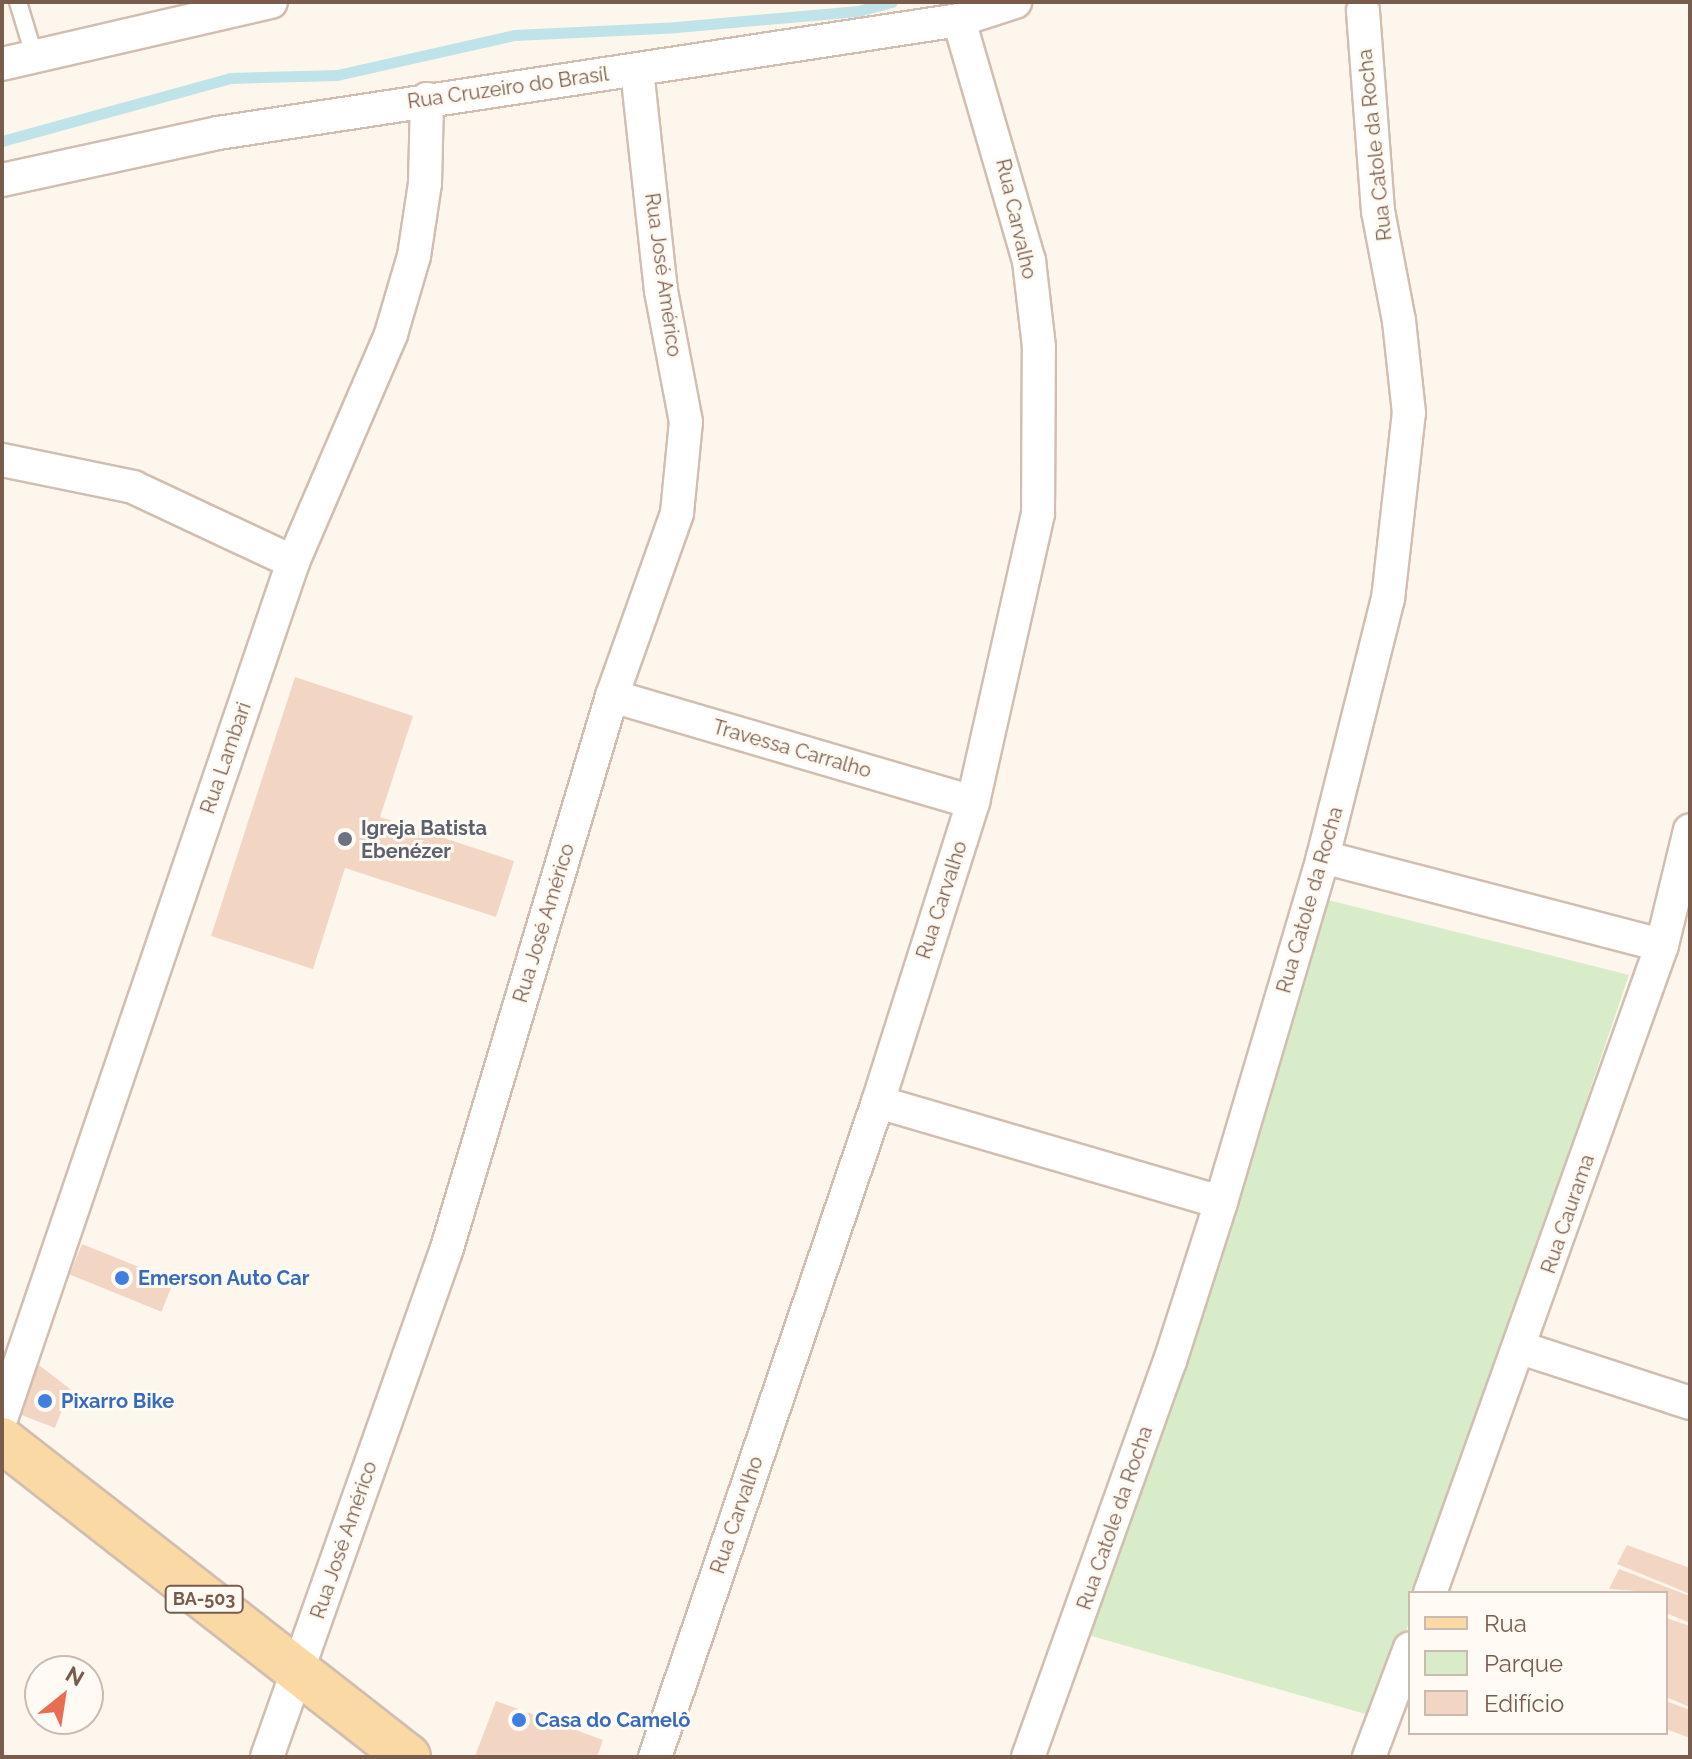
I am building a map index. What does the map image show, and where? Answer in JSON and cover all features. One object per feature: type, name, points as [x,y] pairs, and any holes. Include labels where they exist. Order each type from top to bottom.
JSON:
[{"type":"main road","name":"BA-503","points":[[2,1440],[408,1757]]},
{"type":"street","points":[[2,64],[271,2]]},
{"type":"street","name":"Rua Cruzeiro do Brasíl","points":[[2,180],[218,133],[959,20],[1015,2]]},
{"type":"street","name":"Rua Catole da Rocha","points":[[1028,1757],[1170,1361],[1221,1202],[1323,857],[1388,599],[1409,413],[1399,321],[1378,211],[1363,11]]},
{"type":"street","name":"Rua Carvalho","points":[[655,1757],[878,1102],[973,802],[1038,514],[1040,402],[1029,261],[959,20]]},
{"type":"street","name":"Rua José Américo","points":[[267,1757],[447,1248],[612,696],[677,513],[686,422],[661,291],[637,69]]},
{"type":"street","name":"Rua Lambari","points":[[2,1416],[293,562],[391,334],[407,282],[425,183],[427,99]]},
{"type":"street","points":[[2,460],[133,487],[293,562]]},
{"type":"street","name":"Travessa Carralho","points":[[612,696],[973,802]]},
{"type":"street","name":"Rua Caurama","points":[[1431,1591],[1521,1348],[1662,945],[1690,830]]},
{"type":"street","points":[[1323,857],[1662,945]]},
{"type":"street","points":[[878,1102],[1221,1202]]},
{"type":"street","points":[[1521,1348],[1690,1403]]},
{"type":"street","points":[[1369,1757],[1408,1653]]},
{"type":"lane","points":[[18,2],[35,58]]},
{"type":"green space","points":[[1312,896],[1629,975],[1420,1591],[1408,1591],[1408,1625],[1376,1717],[1088,1635]]},
{"type":"building","name":"Igreja Batista Ebenézer","points":[[295,677],[413,716],[380,817],[514,861],[496,917],[345,868],[313,969],[211,936]]},
{"type":"building","name":"Emerson Auto Car","points":[[82,1244],[174,1281],[161,1312],[70,1275]]},
{"type":"building","name":"Pixarro Bike","points":[[39,1365],[70,1389],[55,1428],[19,1414]]},
{"type":"building","points":[[1627,1545],[1690,1568],[1690,1594],[1617,1564]]},
{"type":"building","points":[[1619,1569],[1690,1596],[1690,1623],[1668,1614],[1668,1591],[1609,1589]]},
{"type":"building","points":[[1668,1619],[1690,1626],[1690,1707],[1668,1698]]},
{"type":"building","name":"Casa do Camelô","points":[[496,1701],[603,1740],[597,1757],[475,1756]]},
{"type":"building","points":[[1668,1702],[1690,1710],[1690,1738],[1668,1730]]},
{"type":"waterway","points":[[2,141],[230,78],[337,75],[515,35],[676,27],[858,11],[892,2]]},
{"type":"place","name":"Igreja Batista Ebenézer","points":[[345,839]]},
{"type":"place","name":"Emerson Auto Car","points":[[122,1278]]},
{"type":"place","name":"Pixarro Bike","points":[[45,1401]]},
{"type":"place","name":"Casa do Camelô","points":[[519,1720]]}]
